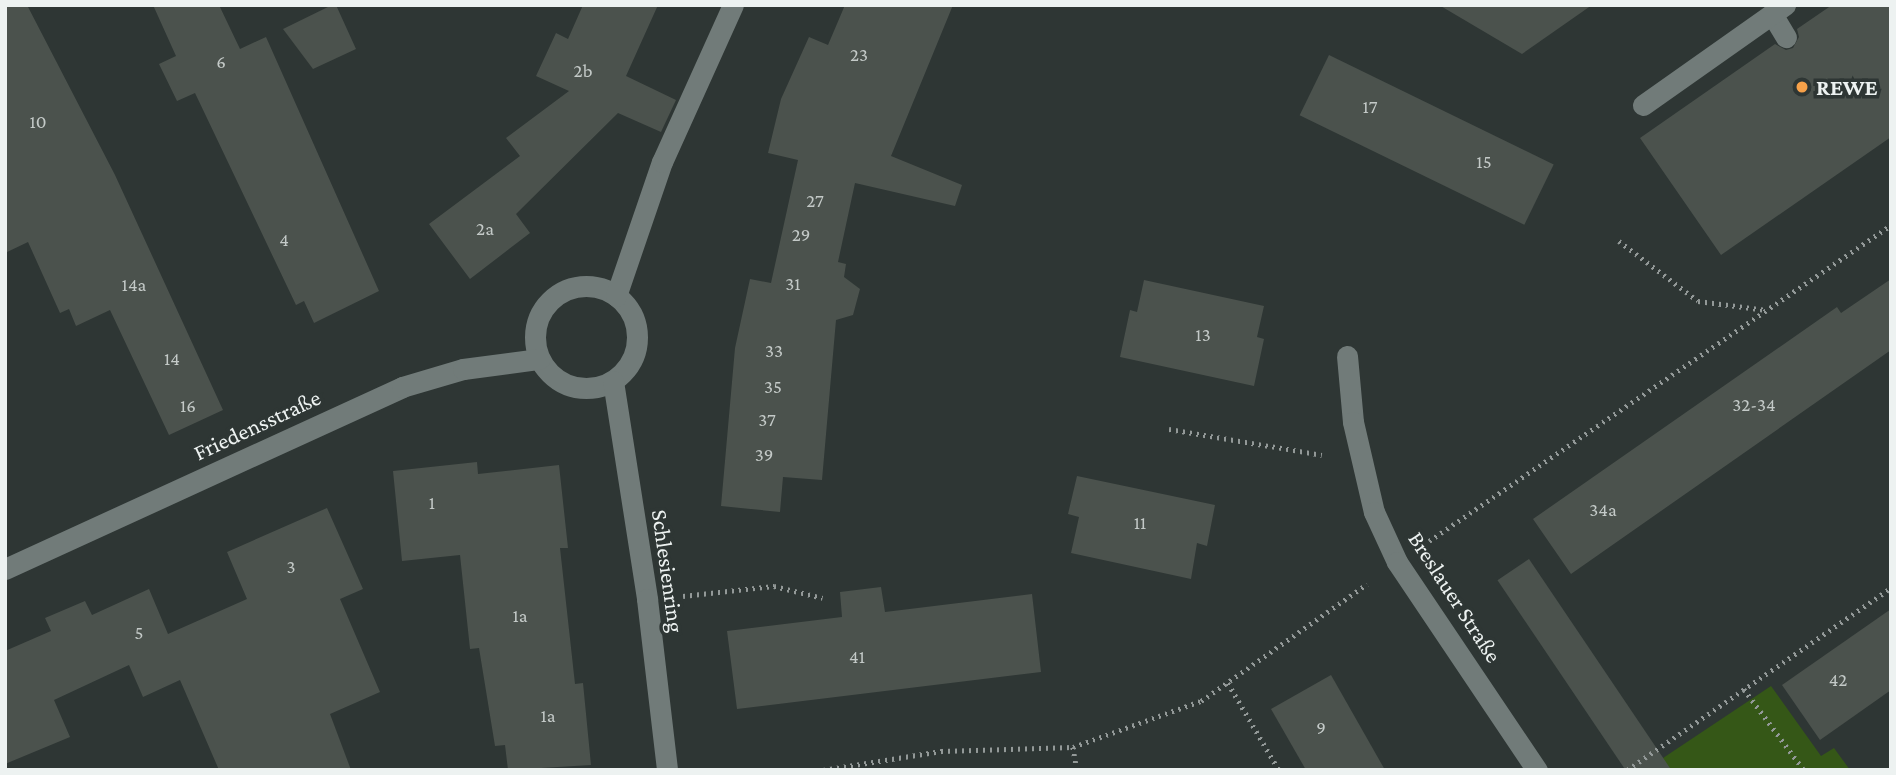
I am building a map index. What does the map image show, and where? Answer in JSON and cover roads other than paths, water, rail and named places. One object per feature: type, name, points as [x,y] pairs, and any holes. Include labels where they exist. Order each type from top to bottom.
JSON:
[{"type":"street","points":[[616,296],[662,162],[733,5]]},
{"type":"street","points":[[1643,105],[1778,10],[1786,37]]},
{"type":"street","points":[[589,285],[616,296],[634,319],[638,335],[634,354],[613,381],[582,388],[557,379],[539,359],[535,331],[548,302],[565,290],[589,285]]},
{"type":"street","name":"Breslauer Straße","points":[[1347,356],[1361,461],[1374,512],[1397,562],[1537,770]]},
{"type":"street","name":"Friedensstraße","points":[[5,569],[402,387],[463,369],[539,359]]},
{"type":"street","name":"Schlesienring","points":[[613,381],[647,599],[667,770]]},
{"type":"place","name":"REWE","points":[[1802,87]]}]
